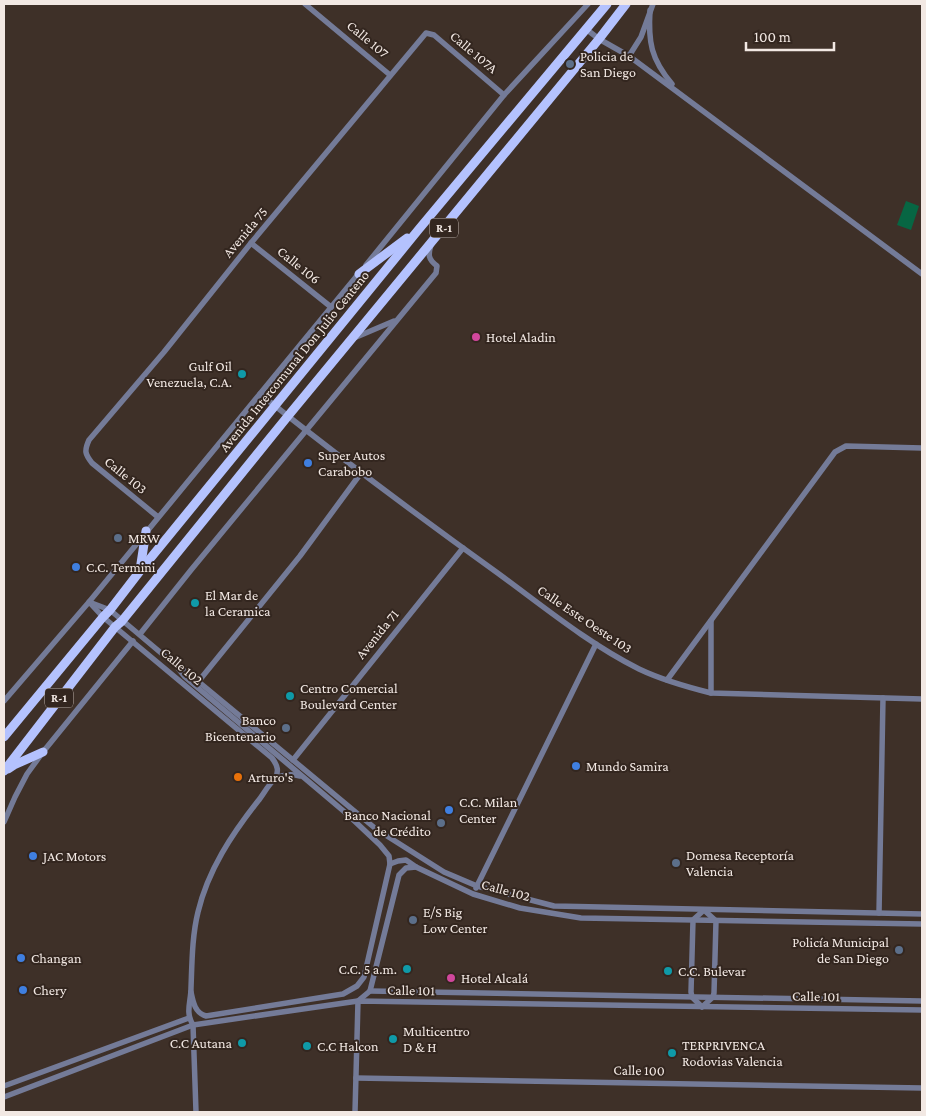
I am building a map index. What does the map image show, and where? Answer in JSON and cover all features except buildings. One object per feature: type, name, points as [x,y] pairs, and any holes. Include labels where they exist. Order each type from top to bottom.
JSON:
[{"type":"main road","name":"Avenida Intercomunal Don Julio Centeno","points":[[4,737],[419,229],[607,4]]},
{"type":"main road","name":"R-1","points":[[4,772],[119,624],[288,416],[600,39],[626,4]]},
{"type":"main road","points":[[359,274],[419,229]]},
{"type":"main road","points":[[140,571],[146,530]]},
{"type":"main road","points":[[4,772],[14,765],[43,752]]},
{"type":"street","name":"Calle 107","points":[[305,4],[390,76]]},
{"type":"street","name":"Avenida Intercomunal Don Julio Centeno","points":[[4,701],[89,602],[504,95],[588,4]]},
{"type":"street","points":[[629,56],[641,37],[652,7]]},
{"type":"street","points":[[652,7],[650,44],[654,58],[678,92]]},
{"type":"street","points":[[586,29],[629,56],[922,274]]},
{"type":"street","name":"Avenida 75","points":[[85,448],[89,440],[164,352],[251,243],[426,32]]},
{"type":"street","name":"Calle 107A","points":[[426,32],[434,35],[504,95]]},
{"type":"street","name":"Calle 106","points":[[251,243],[331,307]]},
{"type":"street","points":[[140,634],[437,270],[437,266],[429,257],[431,243]]},
{"type":"street","points":[[352,339],[396,320]]},
{"type":"street","name":"Calle Este Oeste 103","points":[[260,394],[361,473],[463,548],[596,644],[640,670],[711,693],[922,699]]},
{"type":"street","points":[[667,680],[835,452],[846,446],[922,448]]},
{"type":"street","name":"Calle 103","points":[[85,448],[86,455],[92,464],[158,517]]},
{"type":"street","points":[[198,682],[300,556],[361,473]]},
{"type":"street","name":"Avenida 71","points":[[293,760],[463,548]]},
{"type":"street","points":[[89,602],[106,614]]},
{"type":"street","points":[[89,602],[106,614]]},
{"type":"street","name":"Calle 102","points":[[106,614],[119,624],[140,634],[376,829],[444,872],[477,886],[554,906],[922,914]]},
{"type":"street","name":"Calle 102","points":[[106,614],[119,624],[133,641],[272,758],[277,766],[278,773],[275,780]]},
{"type":"street","points":[[711,621],[711,693]]},
{"type":"street","points":[[4,822],[23,781],[43,752],[133,641]]},
{"type":"street","points":[[473,894],[596,644]]},
{"type":"street","name":"Calle 102","points":[[173,663],[185,678],[380,845],[388,856],[390,864],[406,860],[416,867],[473,894],[520,908],[581,918],[922,924]]},
{"type":"street","points":[[879,913],[883,698]]},
{"type":"street","points":[[196,1112],[193,1025],[188,1018],[188,1009],[195,932],[198,912],[206,886],[228,842],[275,780],[288,775],[302,777]]},
{"type":"street","points":[[191,992],[193,1003],[197,1010],[206,1016],[343,994],[357,986],[364,977],[390,864]]},
{"type":"street","points":[[355,1112],[358,1002],[370,991],[399,875],[406,868],[416,867]]},
{"type":"street","points":[[704,910],[716,921],[714,992],[712,997],[702,1007],[692,997],[693,920],[704,910]]},
{"type":"street","points":[[373,937],[381,947]]},
{"type":"street","name":"Calle 101","points":[[370,991],[922,1001]]},
{"type":"street","points":[[423,1002],[424,992]]},
{"type":"street","points":[[573,995],[573,1005]]},
{"type":"street","points":[[320,998],[321,1007]]},
{"type":"street","name":"Calle 101","points":[[4,1098],[193,1025],[358,1002],[922,1010]]},
{"type":"street","points":[[4,1086],[188,1018]]},
{"type":"street","name":"Calle 100","points":[[356,1078],[922,1088]]},
{"type":"green space","points":[[906,201],[919,206],[911,230],[897,225]]},
{"type":"place","name":"Policia de San Diego","points":[[570,64]]},
{"type":"place","name":"Hotel Aladin","points":[[476,337]]},
{"type":"place","name":"Gulf Oil Venezuela, C.A.","points":[[242,374]]},
{"type":"place","name":"Super Autos Carabobo","points":[[308,463]]},
{"type":"place","name":"MRW","points":[[118,538]]},
{"type":"place","name":"C.C. Termini","points":[[76,567]]},
{"type":"place","name":"El Mar de la Ceramica","points":[[195,603]]},
{"type":"place","name":"Centro Comercial Boulevard Center","points":[[290,696]]},
{"type":"place","name":"Banco Bicentenario","points":[[286,728]]},
{"type":"place","name":"Mundo Samira","points":[[576,766]]},
{"type":"place","name":"Arturo's","points":[[238,777]]},
{"type":"place","name":"C.C. Milan Center","points":[[449,810]]},
{"type":"place","name":"Banco Nacional de Crédito","points":[[441,823]]},
{"type":"place","name":"JAC Motors","points":[[33,856]]},
{"type":"place","name":"Domesa Receptoría Valencia","points":[[676,863]]},
{"type":"place","name":"E/S Big Low Center","points":[[413,920]]},
{"type":"place","name":"Policía Municipal de San Diego","points":[[899,950]]},
{"type":"place","name":"Changan","points":[[21,958]]},
{"type":"place","name":"C.C. 5 a.m.","points":[[407,969]]},
{"type":"place","name":"C.C. Bulevar","points":[[668,971]]},
{"type":"place","name":"Hotel Alcalá","points":[[451,978]]},
{"type":"place","name":"Chery","points":[[23,990]]},
{"type":"place","name":"Multicentro D & H","points":[[393,1039]]},
{"type":"place","name":"C.C Autana","points":[[242,1043]]},
{"type":"place","name":"C.C Halcon","points":[[307,1046]]},
{"type":"place","name":"TERPRIVENCA Rodovias Valencia","points":[[672,1053]]}]
